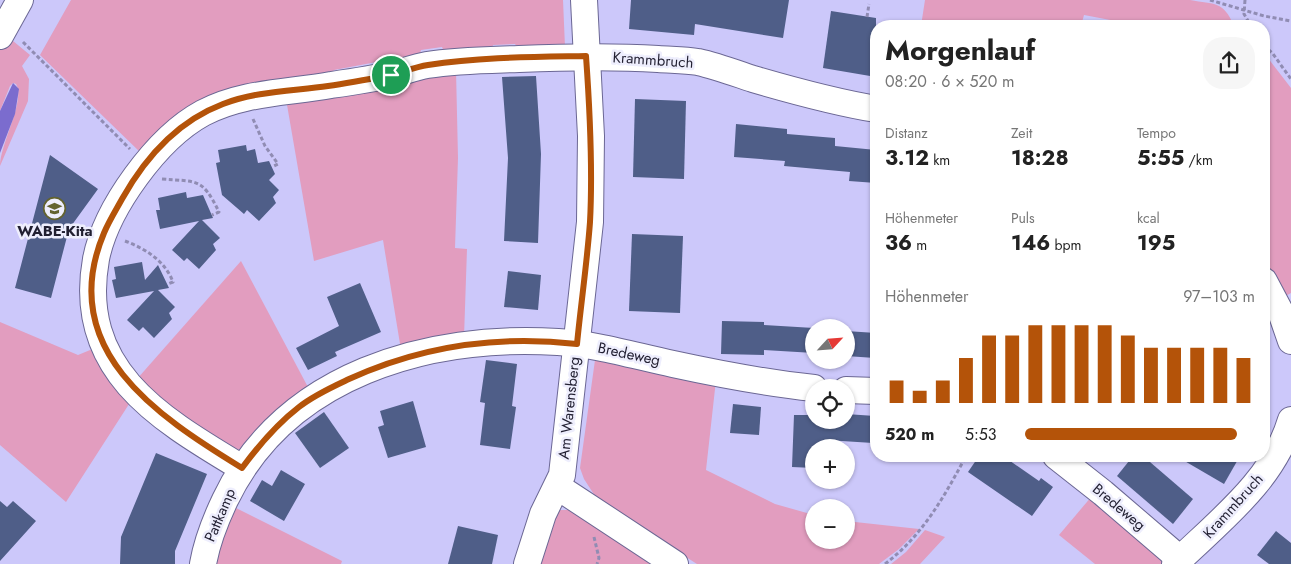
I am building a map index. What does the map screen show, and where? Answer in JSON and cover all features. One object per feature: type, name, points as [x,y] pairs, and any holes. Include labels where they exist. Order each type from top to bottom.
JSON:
[{"type":"street","points":[[1,31],[20,0]]},
{"type":"street","name":"Am Warensberg","points":[[527,564],[543,514],[558,487],[564,460],[590,222],[591,136],[584,0]]},
{"type":"street","name":"Krammbruch","points":[[242,468],[163,416],[127,383],[111,361],[97,327],[92,285],[104,233],[128,189],[146,163],[180,128],[222,104],[245,97],[391,75],[425,65],[457,61],[586,56],[617,56],[697,62],[832,102],[870,108]]},
{"type":"street","points":[[1270,292],[1282,315],[1291,341]]},
{"type":"street","name":"Bredeweg","points":[[242,468],[256,449],[301,405],[327,389],[374,368],[424,351],[468,344],[506,341],[577,344],[715,373],[769,383],[805,387]]},
{"type":"street","points":[[855,390],[870,391]]},
{"type":"street","name":"Krammbruch","points":[[1178,562],[1221,522],[1251,490],[1287,434],[1291,420]]},
{"type":"street","name":"Bredeweg","points":[[1064,462],[1103,493],[1178,562]]},
{"type":"street","name":"Pattkamp","points":[[203,564],[216,519],[242,468]]},
{"type":"street","points":[[558,487],[675,564]]},
{"type":"path","points":[[1210,0],[1264,16],[1291,21]]},
{"type":"path","points":[[1245,0],[1244,9],[1249,20]]},
{"type":"path","points":[[867,17],[869,4]]},
{"type":"path","points":[[1,31],[20,40],[162,179],[195,181],[209,192],[219,212],[212,215]]},
{"type":"path","points":[[1270,51],[1291,79]]},
{"type":"path","points":[[245,97],[265,146],[278,164],[272,168]]},
{"type":"path","points":[[104,233],[140,247],[168,268],[174,282],[168,284]]},
{"type":"path","points":[[885,564],[904,550],[923,528],[945,496],[963,462]]},
{"type":"shaded area","points":[[71,0],[563,0],[565,47],[520,51],[515,44],[493,45],[491,52],[445,54],[442,47],[421,50],[419,58],[389,64],[382,61],[334,70],[328,78],[277,82],[142,154],[40,55]]},
{"type":"shaded area","points":[[925,0],[1190,0],[1217,5],[1226,12],[1231,20],[1110,20],[1084,15],[1083,20],[922,20]]},
{"type":"shaded area","points":[[7,36],[30,55],[22,66],[29,79],[28,101],[0,166],[18,100],[16,84],[13,83],[0,111],[0,50]]},
{"type":"shaded area","points":[[1270,61],[1291,88],[1291,293],[1280,299],[1270,282]]},
{"type":"shaded area","points":[[456,70],[458,158],[455,248],[467,249],[464,337],[401,350],[383,240],[314,261],[286,99]]},
{"type":"shaded area","points":[[13,83],[19,89],[15,114],[0,153],[0,111]]},
{"type":"shaded area","points":[[241,261],[309,389],[244,448],[237,450],[168,408],[137,379]]},
{"type":"shaded area","points":[[0,322],[78,355],[95,348],[131,401],[66,502],[0,445]]},
{"type":"shaded area","points":[[603,358],[716,380],[706,470],[775,504],[805,512],[805,549],[855,549],[855,522],[919,529],[899,549],[879,564],[697,564],[609,508],[595,496],[584,479],[580,468],[595,360]]},
{"type":"shaded area","points":[[1092,496],[1163,560],[1162,564],[1095,564],[1059,535]]},
{"type":"shaded area","points":[[232,506],[342,561],[341,564],[212,564]]},
{"type":"shaded area","points":[[569,510],[664,564],[533,564],[554,511]]},
{"type":"shaded area","points":[[925,530],[945,537],[920,564],[891,564],[906,552]]},
{"type":"building","points":[[631,0],[789,0],[783,38],[695,24],[694,35],[629,29]]},
{"type":"building","points":[[831,11],[876,18],[876,20],[870,20],[870,76],[823,68]]},
{"type":"building","points":[[536,76],[541,154],[538,243],[504,241],[508,158],[502,77]]},
{"type":"building","points":[[635,99],[686,101],[684,179],[633,177]]},
{"type":"building","points":[[736,124],[787,129],[787,134],[835,138],[835,146],[870,149],[870,183],[849,181],[850,172],[784,166],[785,161],[734,157]]},
{"type":"building","points":[[246,145],[247,151],[255,149],[258,163],[269,161],[275,174],[269,180],[279,190],[273,197],[276,203],[259,221],[247,210],[244,214],[222,195],[216,163],[220,162],[218,150]]},
{"type":"building","points":[[50,155],[98,189],[69,229],[51,298],[15,288]]},
{"type":"building","points":[[186,192],[187,198],[203,195],[213,218],[202,220],[220,238],[213,244],[216,250],[199,269],[187,258],[184,261],[172,250],[199,221],[160,229],[156,210],[160,210],[158,198]]},
{"type":"building","points":[[632,234],[683,236],[680,313],[629,311]]},
{"type":"building","points":[[142,262],[145,280],[158,265],[169,288],[158,290],[175,307],[169,313],[172,319],[154,338],[143,327],[139,331],[127,320],[154,291],[116,298],[112,280],[116,279],[114,267]]},
{"type":"building","points":[[508,271],[541,275],[538,310],[504,307]]},
{"type":"building","points":[[360,283],[381,332],[335,352],[337,356],[308,370],[296,348],[339,326],[327,297]]},
{"type":"building","points":[[722,321],[764,322],[764,325],[805,327],[805,352],[764,350],[764,355],[721,354]]},
{"type":"building","points":[[855,332],[870,333],[870,358],[855,357]]},
{"type":"building","points":[[486,360],[517,364],[512,406],[516,407],[510,449],[480,445],[485,403],[480,402]]},
{"type":"building","points":[[413,401],[426,447],[388,458],[378,427],[384,425],[380,411]]},
{"type":"building","points":[[733,404],[761,407],[759,435],[730,433]]},
{"type":"building","points":[[324,412],[349,448],[320,468],[295,433]]},
{"type":"building","points":[[794,415],[805,415],[805,429],[855,429],[855,415],[870,416],[870,443],[855,442],[855,439],[805,439],[805,468],[792,467]]},
{"type":"building","points":[[156,453],[207,474],[175,551],[175,564],[120,564],[121,537]]},
{"type":"building","points":[[975,462],[1012,462],[1039,481],[1041,478],[1053,487],[1032,516],[968,472]]},
{"type":"building","points":[[1128,462],[1150,462],[1193,499],[1173,524],[1117,476]]},
{"type":"building","points":[[1186,462],[1237,462],[1224,484]]},
{"type":"building","points":[[281,470],[305,484],[284,521],[250,501],[262,480],[272,486]]},
{"type":"building","points":[[0,501],[7,507],[13,501],[36,521],[0,561]]},
{"type":"building","points":[[458,526],[498,535],[492,564],[448,564]]},
{"type":"building","points":[[1276,531],[1291,543],[1291,564],[1269,564],[1257,555]]},
{"type":"place","name":"WABE-Kita","points":[[55,208]]},
{"type":"route","points":[[586,56],[591,136],[590,222],[577,344],[506,341],[468,344],[424,351],[367,370],[327,389],[301,405],[256,449],[242,468],[163,416],[121,376],[111,361],[97,327],[93,307],[92,285],[98,252],[104,233],[128,189],[146,163],[164,142],[180,128],[201,114],[222,104],[245,97],[391,75],[425,65],[457,61],[586,56]]}]
